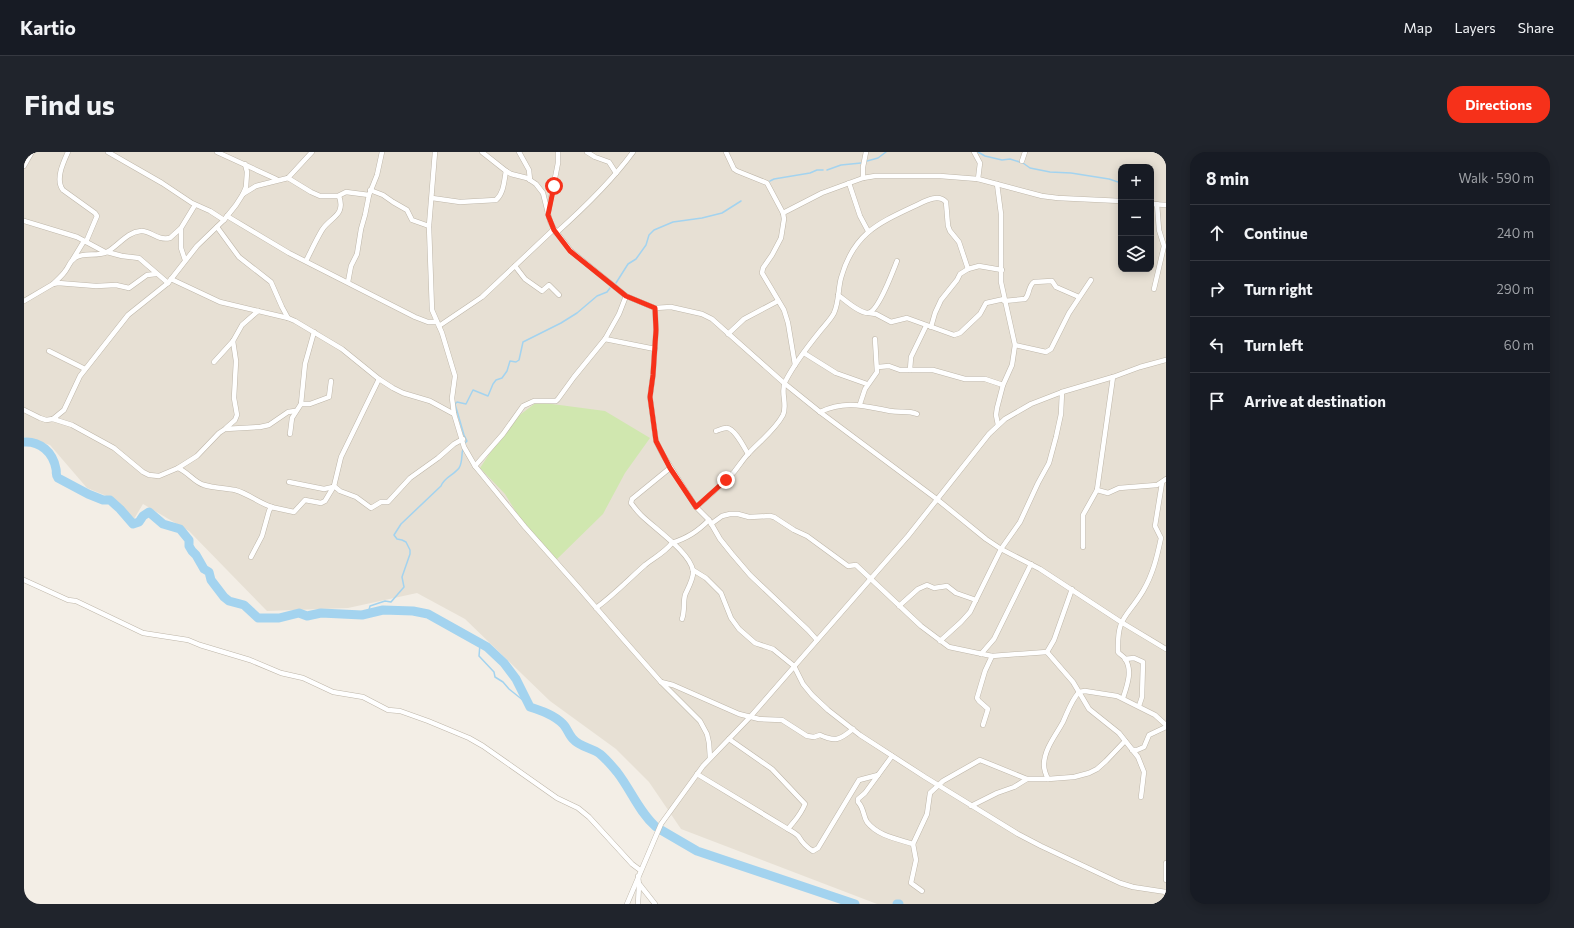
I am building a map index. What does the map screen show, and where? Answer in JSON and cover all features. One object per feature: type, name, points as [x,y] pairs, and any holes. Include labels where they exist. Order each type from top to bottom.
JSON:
[{"type":"street","points":[[24,166],[32,152]]},
{"type":"street","points":[[24,301],[53,284],[66,271],[85,241],[97,216],[96,213],[63,190],[60,186],[59,177],[68,152]]},
{"type":"street","points":[[108,152],[118,154],[195,205],[204,208],[224,220]]},
{"type":"street","points":[[217,152],[278,180]]},
{"type":"street","points":[[243,194],[256,186],[288,178],[312,152]]},
{"type":"street","points":[[348,282],[351,266],[357,254],[369,193],[377,175],[382,152]]},
{"type":"street","points":[[435,152],[429,226],[432,310],[455,376],[452,398],[454,414],[468,455],[475,466],[525,527],[661,682],[704,727],[709,743],[710,758]]},
{"type":"street","points":[[482,152],[506,171],[530,180],[540,188],[544,197],[548,215],[555,231],[577,257],[626,296],[655,308],[671,307],[702,314],[712,319],[784,383],[820,412],[938,500],[966,524],[1002,549],[1031,564],[1166,649]]},
{"type":"street","points":[[519,152],[529,170],[530,180]]},
{"type":"street","points":[[548,215],[558,163],[558,152]]},
{"type":"street","points":[[587,152],[595,157],[609,162],[616,173]]},
{"type":"street","points":[[227,216],[306,262],[415,317],[437,324],[482,297],[555,231],[583,209],[616,173],[632,152]]},
{"type":"street","points":[[726,152],[737,171],[767,183],[784,213],[781,238],[763,268],[762,273],[784,310],[788,323],[795,365]]},
{"type":"street","points":[[863,178],[863,167],[866,152]]},
{"type":"street","points":[[974,152],[980,163],[978,179]]},
{"type":"street","points":[[1022,161],[1025,152]]},
{"type":"street","points":[[53,420],[64,410],[70,400],[77,381],[85,369],[128,315],[170,281],[197,246],[227,216],[243,194],[247,180],[245,164]]},
{"type":"street","points":[[432,198],[460,202],[496,200],[502,192],[506,171]]},
{"type":"street","points":[[784,213],[822,193],[863,178],[875,176],[933,176],[978,179],[1042,196],[1118,202]]},
{"type":"street","points":[[288,178],[320,196],[340,196],[346,192],[383,195],[407,210],[412,220],[429,226]]},
{"type":"street","points":[[850,183],[860,216],[868,231]]},
{"type":"street","points":[[997,184],[1001,214],[1001,282],[1015,345],[1012,365],[1003,385],[997,408],[996,415],[998,425]]},
{"type":"street","points":[[306,262],[322,230],[337,215],[341,204],[340,196]]},
{"type":"street","points":[[696,507],[726,480],[748,454],[766,436],[783,414],[785,408],[782,390],[784,383],[795,365],[834,314],[841,278],[847,261],[853,248],[868,231],[881,222],[929,199],[943,199],[946,202],[948,226],[959,242],[968,269]]},
{"type":"street","points":[[1154,289],[1164,246],[1159,230],[1157,204],[1166,205]]},
{"type":"street","points":[[72,260],[77,257],[106,252],[122,239],[134,233],[144,231],[158,238],[167,239],[174,236],[181,228],[195,205]]},
{"type":"street","points":[[24,221],[74,236],[106,252],[139,258],[156,274],[220,302],[288,318],[342,349],[379,379],[397,391],[430,401],[454,414]]},
{"type":"street","points":[[217,227],[239,257],[271,282],[288,318]]},
{"type":"street","points":[[181,228],[181,248],[185,260]]},
{"type":"street","points":[[869,313],[881,297],[897,261]]},
{"type":"street","points":[[515,266],[525,278],[542,291],[549,285],[559,295]]},
{"type":"street","points":[[910,370],[911,357],[941,300],[958,280],[960,274],[968,269],[979,266],[1002,270]]},
{"type":"street","points":[[53,284],[63,282],[96,286],[112,285],[129,288],[147,275],[156,274]]},
{"type":"street","points":[[1015,345],[1046,352],[1051,350],[1079,297],[1091,280]]},
{"type":"street","points":[[838,295],[851,305],[866,312],[876,314],[890,322],[907,318],[951,335],[958,334],[980,314],[986,303],[1025,299],[1028,296],[1030,285],[1034,282],[1052,281],[1056,288],[1079,297]]},
{"type":"street","points":[[475,466],[503,434],[523,406],[534,401],[556,401],[558,399],[605,339],[619,314],[626,296]]},
{"type":"street","points":[[728,334],[744,319],[778,300]]},
{"type":"street","points":[[655,308],[655,348],[650,397],[656,441],[670,468],[696,507],[710,522],[723,544],[750,575],[817,640]]},
{"type":"street","points":[[214,362],[233,341],[242,325],[258,311]]},
{"type":"street","points":[[290,434],[292,418],[295,411],[301,404],[306,364],[314,332]]},
{"type":"street","points":[[605,339],[655,348]]},
{"type":"street","points":[[860,404],[868,384],[875,376],[878,367],[875,339]]},
{"type":"street","points":[[25,412],[40,418],[72,425],[95,439],[114,448],[143,472],[150,475],[159,476],[178,468],[201,453],[216,436],[235,420],[238,415],[234,398],[236,362],[233,341]]},
{"type":"street","points":[[49,351],[85,369]]},
{"type":"street","points":[[804,354],[836,373],[868,384]]},
{"type":"street","points":[[627,904],[640,870],[661,824],[697,774],[710,758],[751,716],[871,578],[938,500],[981,443],[998,425],[1014,413],[1031,404],[1062,392],[1113,377],[1140,366],[1166,360]]},
{"type":"street","points":[[878,367],[889,366],[900,370],[932,370],[965,379],[985,379],[1003,385]]},
{"type":"street","points":[[1083,547],[1083,514],[1097,490],[1113,377]]},
{"type":"street","points":[[178,468],[186,472],[202,485],[235,490],[249,495],[267,505],[294,512],[305,500],[324,502],[334,486],[342,457],[379,379]]},
{"type":"street","points":[[301,404],[310,404],[329,397],[331,381]]},
{"type":"street","points":[[940,641],[966,617],[1002,549],[1020,522],[1049,463],[1056,437],[1062,392]]},
{"type":"street","points":[[820,412],[833,406],[860,404],[890,411],[908,411],[918,414]]},
{"type":"street","points":[[225,429],[269,425],[288,412],[295,411]]},
{"type":"street","points":[[716,431],[726,428],[730,429],[736,435],[748,454]]},
{"type":"street","points":[[334,486],[340,491],[356,497],[371,508],[381,502],[388,502],[410,478],[438,458],[454,444],[463,439]]},
{"type":"street","points":[[670,468],[632,499],[631,502],[640,515],[654,526],[686,557],[693,570],[706,578],[721,593],[731,618],[738,629],[755,643],[773,649],[794,666],[803,684],[828,710],[892,756],[971,806],[1041,846],[1120,883],[1133,887],[1166,892]]},
{"type":"street","points":[[1124,698],[1128,684],[1129,672],[1126,659],[1118,652],[1118,636],[1121,622],[1143,591],[1154,568],[1161,538],[1155,526],[1162,483],[1166,478]]},
{"type":"street","points":[[289,482],[324,489],[329,489],[334,486]]},
{"type":"street","points":[[1097,490],[1108,493],[1119,488],[1157,485],[1162,483]]},
{"type":"street","points":[[251,557],[262,536],[269,510],[273,507]]},
{"type":"street","points":[[596,608],[648,563],[665,551],[672,543],[678,542],[693,535],[710,522],[730,514],[738,514],[749,518],[770,516],[807,536],[848,566],[856,565],[921,626],[949,647],[992,656],[1047,652]]},
{"type":"street","points":[[981,654],[994,639],[1031,564]]},
{"type":"street","points":[[682,619],[684,614],[683,605],[685,596],[693,570]]},
{"type":"street","points":[[24,580],[68,600],[76,601],[143,633],[188,640],[250,660],[281,673],[303,678],[333,692],[363,697],[388,710],[400,711],[469,738],[483,746],[557,798],[578,808],[589,817],[632,864],[640,870]]},
{"type":"street","points":[[899,606],[918,589],[927,585],[934,588],[947,586],[956,593],[976,600]]},
{"type":"street","points":[[1047,652],[1054,640],[1072,589]]},
{"type":"street","points":[[1047,652],[1064,671],[1089,709],[1119,733],[1138,757],[1144,772],[1141,797]]},
{"type":"street","points":[[983,724],[988,709],[979,702],[977,698],[985,671],[992,656]]},
{"type":"street","points":[[1126,659],[1134,658],[1143,662],[1142,697],[1139,706]]},
{"type":"street","points":[[661,682],[673,685],[739,714],[759,719],[782,720],[807,736],[814,737],[820,735],[828,739],[837,740],[844,737],[853,729]]},
{"type":"street","points":[[1079,692],[1110,694],[1124,698],[1155,715],[1166,726],[1149,735],[1144,747],[1137,750],[1132,750]]},
{"type":"street","points":[[1048,779],[1044,765],[1045,759],[1054,736],[1074,698],[1079,692]]},
{"type":"street","points":[[729,739],[772,769],[806,804],[800,816],[788,829]]},
{"type":"street","points":[[922,891],[911,884],[916,860],[913,844],[928,814],[930,793],[938,785],[980,760],[1027,779],[1074,777],[1097,769],[1125,741]]},
{"type":"street","points":[[892,756],[858,799],[858,802],[862,806],[866,820],[877,832],[913,844]]},
{"type":"street","points":[[697,774],[788,829],[799,837],[801,842],[807,848],[813,851],[818,848],[859,780],[878,775]]},
{"type":"street","points":[[971,806],[997,793],[1014,787],[1027,779]]},
{"type":"street","points":[[1166,863],[1166,880]]},
{"type":"street","points":[[638,875],[638,904]]},
{"type":"street","points":[[639,885],[655,904]]},
{"type":"shaded area","points":[[24,152],[1166,152],[1166,904],[877,904],[681,829],[649,782],[616,749],[550,701],[465,619],[417,593],[348,608],[267,611],[189,531],[143,504],[134,519],[114,499],[87,488],[50,445],[24,437]]},
{"type":"green space","points":[[537,402],[605,411],[650,438],[625,473],[603,514],[556,560],[521,520],[505,494],[480,468],[517,417]]},
{"type":"waterway","points":[[867,161],[878,158],[886,152]]},
{"type":"waterway","points":[[978,152],[985,156],[1002,160],[1010,159],[1023,163],[1030,168],[1050,172],[1071,173],[1109,179],[1118,182]]},
{"type":"waterway","points":[[827,170],[841,165],[861,163]]},
{"type":"waterway","points":[[770,181],[810,173],[817,170],[823,170]]},
{"type":"waterway","points":[[616,283],[628,264],[636,259],[646,245],[649,235],[654,230],[673,222],[702,218],[722,213],[741,201]]},
{"type":"waterway","points":[[464,444],[467,441],[455,404],[457,402],[466,404],[473,390],[488,396],[496,380],[502,378],[507,371],[510,361],[516,362],[519,360],[523,342],[561,323],[577,313],[597,296],[607,292],[610,288]]},
{"type":"waterway","points":[[24,442],[35,443],[49,453],[52,457],[58,478],[88,494],[103,500],[110,500],[133,524],[139,522],[143,516],[149,512],[163,524],[180,529],[189,540],[189,546],[192,551],[204,569],[209,572],[211,580],[224,597],[229,601],[244,605],[258,618],[279,618],[299,613],[307,616],[321,613],[362,615],[383,610],[413,611],[428,614],[487,647],[504,663],[516,679],[530,707],[556,718],[576,742],[600,754],[617,772],[640,808],[656,827]]},
{"type":"waterway","points":[[368,614],[370,606],[385,601],[391,602],[404,587],[402,577],[410,550],[406,542],[397,539],[394,535],[401,524],[441,486],[444,480],[459,468],[463,449]]},
{"type":"waterway","points":[[480,644],[479,656],[494,672],[495,677],[503,682],[509,689],[529,705]]},
{"type":"waterway","points":[[661,830],[697,851],[855,904]]},
{"type":"route","points":[[554,186],[548,215],[554,230],[570,251],[626,296],[655,308],[656,330],[650,397],[656,441],[670,468],[696,507],[726,480]]}]
